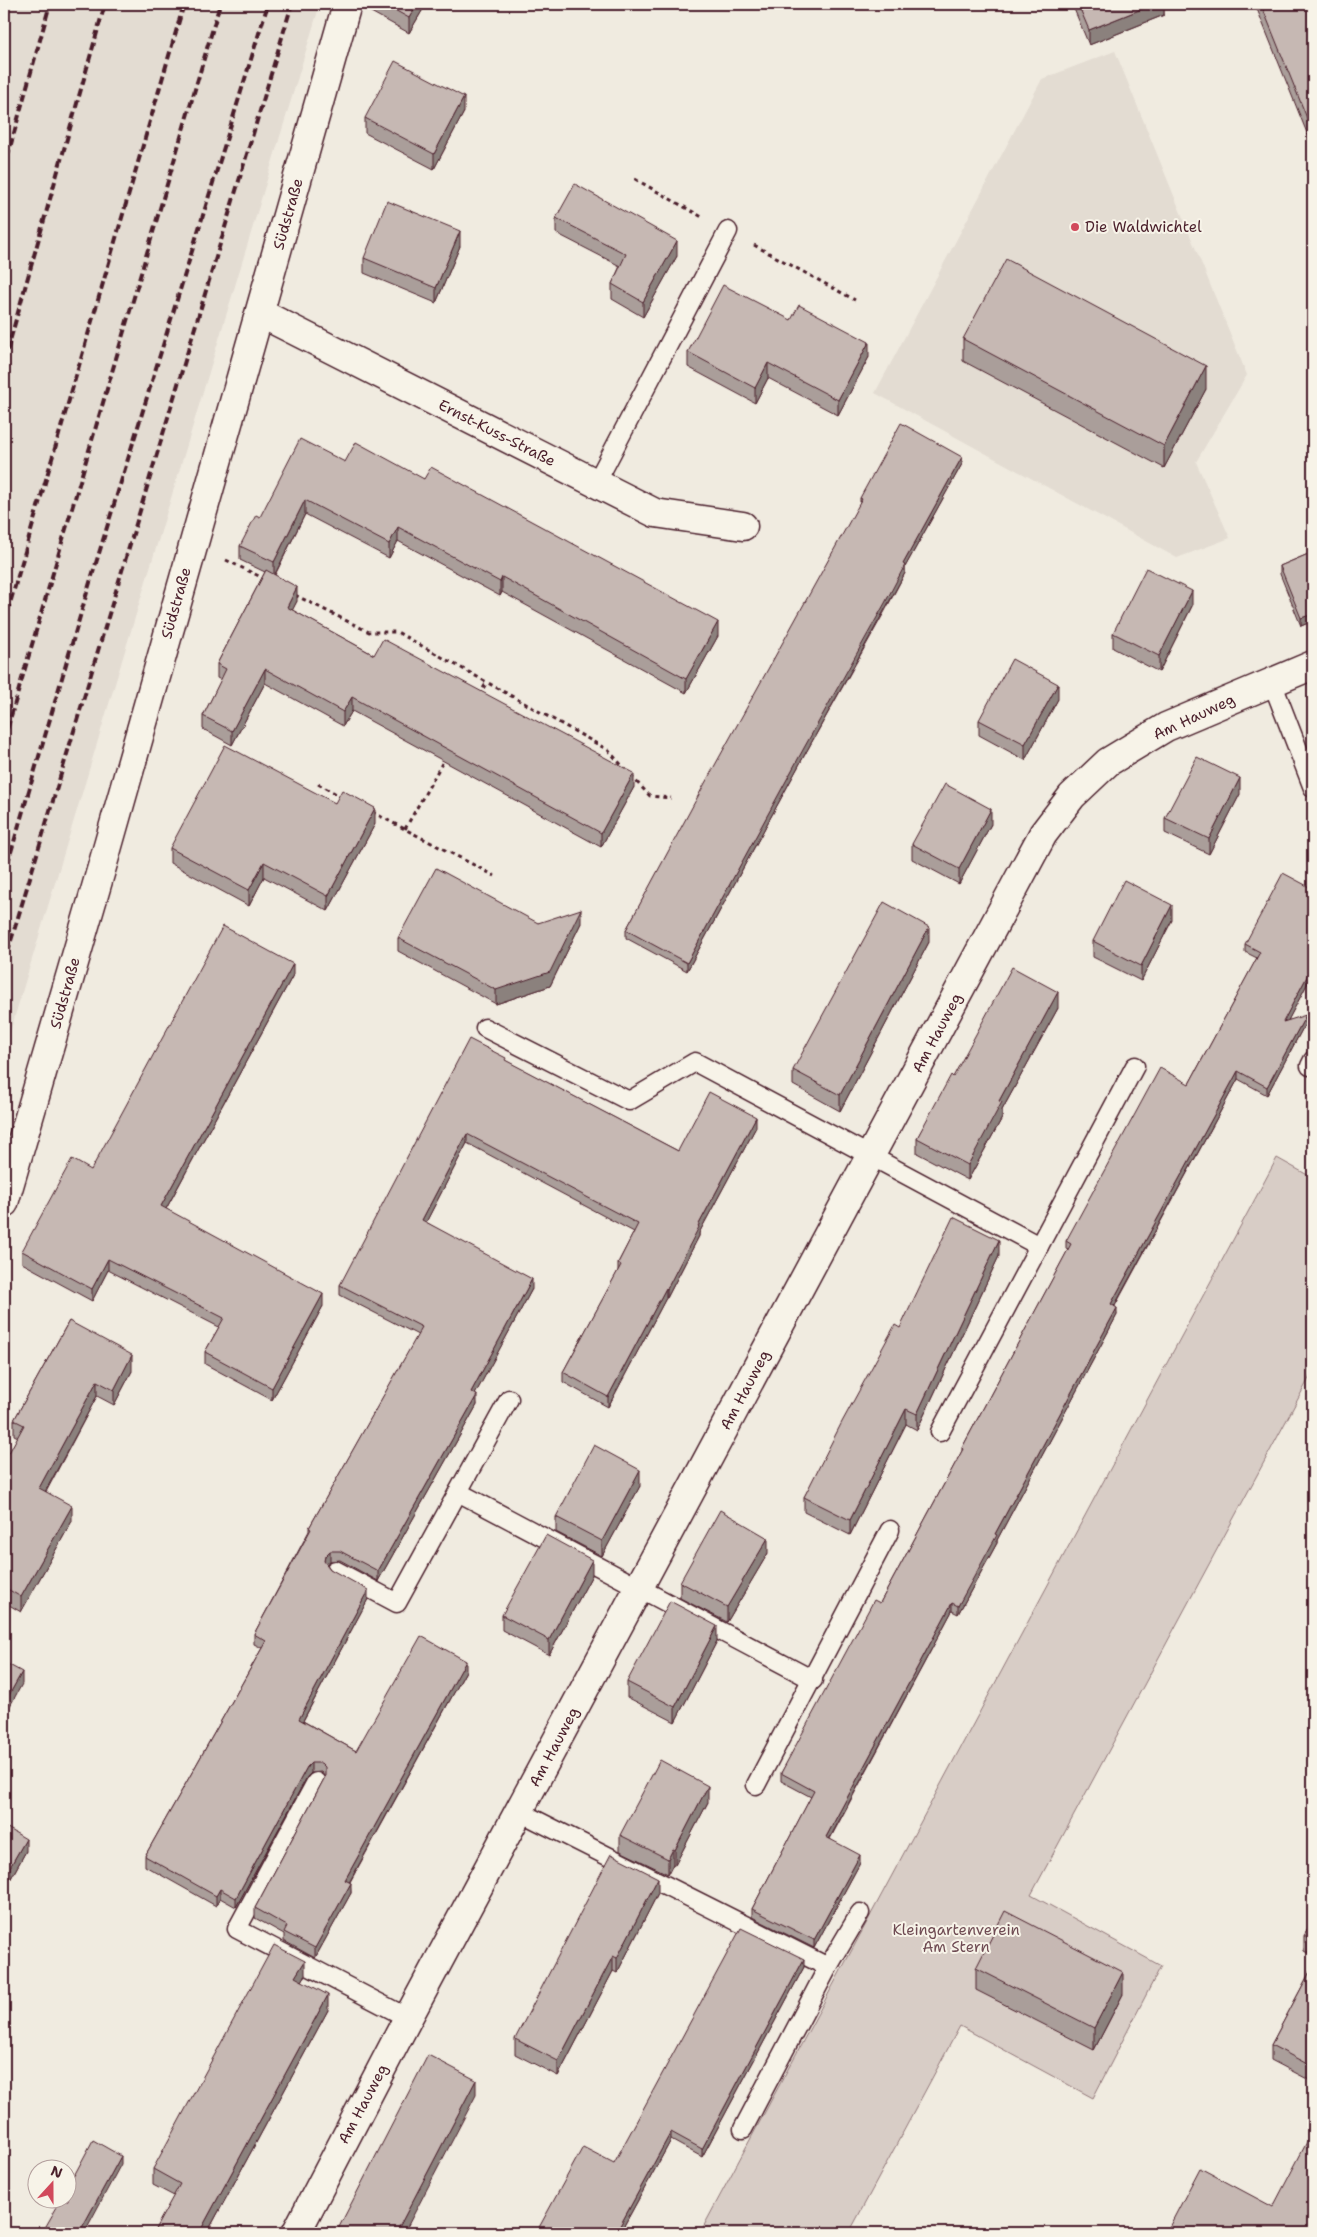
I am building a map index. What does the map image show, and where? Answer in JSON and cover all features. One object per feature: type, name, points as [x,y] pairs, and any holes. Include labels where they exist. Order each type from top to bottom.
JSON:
[{"type":"street","name":"Südstraße","points":[[4,1203],[347,4]]},
{"type":"street","name":"Ernst-Kuss-Straße","points":[[260,313],[655,512],[743,526]]},
{"type":"street","name":"Am Hauweg","points":[[296,2233],[408,2018],[1043,834],[1072,796],[1108,762],[1166,727],[1313,665]]},
{"type":"lane","points":[[596,483],[728,231]]},
{"type":"lane","points":[[1272,682],[1313,788]]},
{"type":"lane","points":[[484,1028],[629,1102],[695,1062],[1039,1246]]},
{"type":"lane","points":[[940,1432],[1135,1066]]},
{"type":"lane","points":[[335,1570],[397,1603],[509,1399]]},
{"type":"lane","points":[[458,1492],[813,1680]]},
{"type":"lane","points":[[756,1785],[813,1680],[890,1530]]},
{"type":"lane","points":[[316,1782],[237,1929],[408,2018]]},
{"type":"lane","points":[[520,1812],[828,1967]]},
{"type":"lane","points":[[743,2129],[828,1967],[860,1913]]},
{"type":"path","points":[[193,543],[272,583]]},
{"type":"path","points":[[290,592],[369,632],[397,632],[608,750],[650,796],[671,798]]},
{"type":"path","points":[[477,699],[487,682]]},
{"type":"path","points":[[405,829],[448,751]]},
{"type":"path","points":[[318,784],[344,798]]},
{"type":"path","points":[[370,811],[495,876]]},
{"type":"shaded area","points":[[10,4],[320,4],[4,1052],[4,24]]},
{"type":"shaded area","name":"Die Waldwichtel","points":[[1115,51],[1247,375],[1196,462],[1230,538],[1177,558],[875,393],[1042,79]]},
{"type":"green space","name":"Kleingartenverein Am Stern","points":[[1277,1158],[1313,1178],[1313,1371],[1031,1895],[1161,1966],[1093,2098],[960,2026],[849,2233],[700,2233]]},
{"type":"building","points":[[384,4],[417,4],[409,18]]},
{"type":"building","points":[[1078,4],[1154,4],[1089,30]]},
{"type":"building","points":[[1261,4],[1313,4],[1313,126],[1312,122],[1309,123]]},
{"type":"building","points":[[395,61],[464,97],[434,154],[365,118]]},
{"type":"building","points":[[575,184],[677,241],[643,302],[612,284],[626,254],[556,218]]},
{"type":"building","points":[[387,201],[460,231],[436,288],[364,258]]},
{"type":"building","points":[[1006,259],[1206,366],[1164,446],[963,339]]},
{"type":"building","points":[[723,285],[791,320],[799,305],[869,342],[838,400],[768,363],[755,388],[688,352]]},
{"type":"building","points":[[901,423],[962,457],[903,564],[905,565],[885,603],[687,963],[626,930],[862,499],[860,498]]},
{"type":"building","points":[[300,439],[345,462],[356,442],[424,479],[431,467],[718,622],[686,679],[502,577],[500,582],[398,527],[389,544],[305,500],[274,562],[240,546],[256,515],[260,517]]},
{"type":"building","points":[[1313,552],[1313,614],[1301,618],[1280,566]]},
{"type":"building","points":[[1146,568],[1192,591],[1159,656],[1113,633]]},
{"type":"building","points":[[266,570],[297,587],[287,607],[374,655],[383,639],[634,773],[601,833],[352,697],[343,712],[265,669],[232,731],[203,716],[226,669],[217,664]]},
{"type":"building","points":[[1012,659],[1058,684],[1025,744],[979,720]]},
{"type":"building","points":[[225,745],[335,803],[342,790],[375,808],[328,896],[264,862],[249,890],[170,848]]},
{"type":"building","points":[[1197,757],[1240,778],[1209,839],[1165,818]]},
{"type":"building","points":[[945,784],[991,809],[959,869],[912,844]]},
{"type":"building","points":[[436,868],[538,923],[581,909],[550,972],[496,990],[398,938]]},
{"type":"building","points":[[1283,873],[1313,889],[1313,965],[1283,1022],[1306,1015],[1267,1087],[1238,1071],[1111,1304],[1117,1308],[995,1534],[997,1535],[958,1606],[952,1603],[826,1837],[860,1855],[814,1940],[752,1909],[814,1791],[781,1773],[874,1600],[880,1603],[963,1449],[1071,1244],[1066,1241],[1160,1068],[1189,1084],[1260,952],[1245,944]]},
{"type":"building","points":[[1124,880],[1172,905],[1141,966],[1093,941]]},
{"type":"building","points":[[884,902],[929,927],[840,1095],[793,1070]]},
{"type":"building","points":[[223,926],[293,964],[161,1206],[323,1294],[272,1388],[205,1352],[224,1318],[108,1259],[92,1289],[22,1251],[72,1159],[91,1170]]},
{"type":"building","points":[[1012,967],[1058,992],[999,1101],[1002,1102],[968,1165],[917,1138],[951,1075],[953,1077]]},
{"type":"building","points":[[469,1039],[506,1058],[505,1060],[678,1151],[709,1092],[756,1117],[667,1289],[608,1397],[563,1372],[621,1265],[618,1263],[638,1224],[467,1134],[422,1220],[532,1279],[471,1392],[477,1395],[378,1571],[340,1551],[330,1551],[325,1556],[324,1561],[330,1569],[368,1590],[299,1719],[356,1751],[421,1636],[466,1661],[345,1880],[351,1883],[315,1948],[284,1932],[287,1926],[255,1908],[325,1777],[325,1767],[321,1763],[311,1763],[307,1767],[236,1898],[220,1889],[216,1896],[145,1856],[266,1641],[254,1634],[311,1529],[309,1528],[422,1327],[340,1285]]},
{"type":"building","points":[[953,1217],[999,1240],[917,1414],[906,1409],[850,1520],[804,1497],[895,1325],[900,1328]]},
{"type":"building","points":[[69,1321],[132,1355],[114,1390],[97,1381],[39,1488],[72,1506],[21,1597],[4,1587],[4,1462],[24,1425],[14,1420]]},
{"type":"building","points":[[594,1445],[640,1470],[602,1541],[556,1517]]},
{"type":"building","points":[[720,1510],[768,1538],[727,1607],[680,1582]]},
{"type":"building","points":[[546,1535],[592,1560],[549,1640],[502,1615]]},
{"type":"building","points":[[670,1601],[717,1626],[675,1707],[627,1682]]},
{"type":"building","points":[[4,1662],[22,1672],[4,1704]]},
{"type":"building","points":[[660,1760],[708,1786],[675,1850],[673,1849],[668,1859],[620,1835]]},
{"type":"building","points":[[4,1826],[26,1839],[10,1867],[4,1863]]},
{"type":"building","points":[[611,1854],[658,1878],[617,1958],[613,1956],[558,2061],[515,2039]]},
{"type":"building","points":[[1005,1911],[1123,1972],[1094,2028],[976,1968]]},
{"type":"building","points":[[1313,1920],[1313,1941],[1304,1936]]},
{"type":"building","points":[[741,1928],[804,1959],[702,2149],[671,2132],[616,2233],[536,2233],[583,2147],[614,2163]]},
{"type":"building","points":[[274,1945],[305,1961],[295,1977],[328,1995],[199,2233],[153,2233],[180,2184],[153,2169]]},
{"type":"building","points":[[1313,1966],[1313,2067],[1271,2045]]},
{"type":"building","points":[[428,2055],[476,2080],[396,2233],[336,2233]]},
{"type":"building","points":[[93,2140],[121,2156],[79,2233],[42,2233],[55,2210],[78,2210],[78,2168]]},
{"type":"building","points":[[1307,2142],[1313,2145],[1313,2233],[1166,2233],[1200,2168],[1273,2207]]},
{"type":"railway","points":[[4,169],[50,4]]},
{"type":"railway","points":[[4,362],[105,4]]},
{"type":"railway","points":[[4,624],[184,4]]},
{"type":"railway","points":[[4,740],[220,4]]},
{"type":"railway","points":[[4,876],[88,589],[268,4]]},
{"type":"railway","points":[[4,964],[292,4]]},
{"type":"place","name":"Die Waldwichtel","points":[[1075,227]]}]
